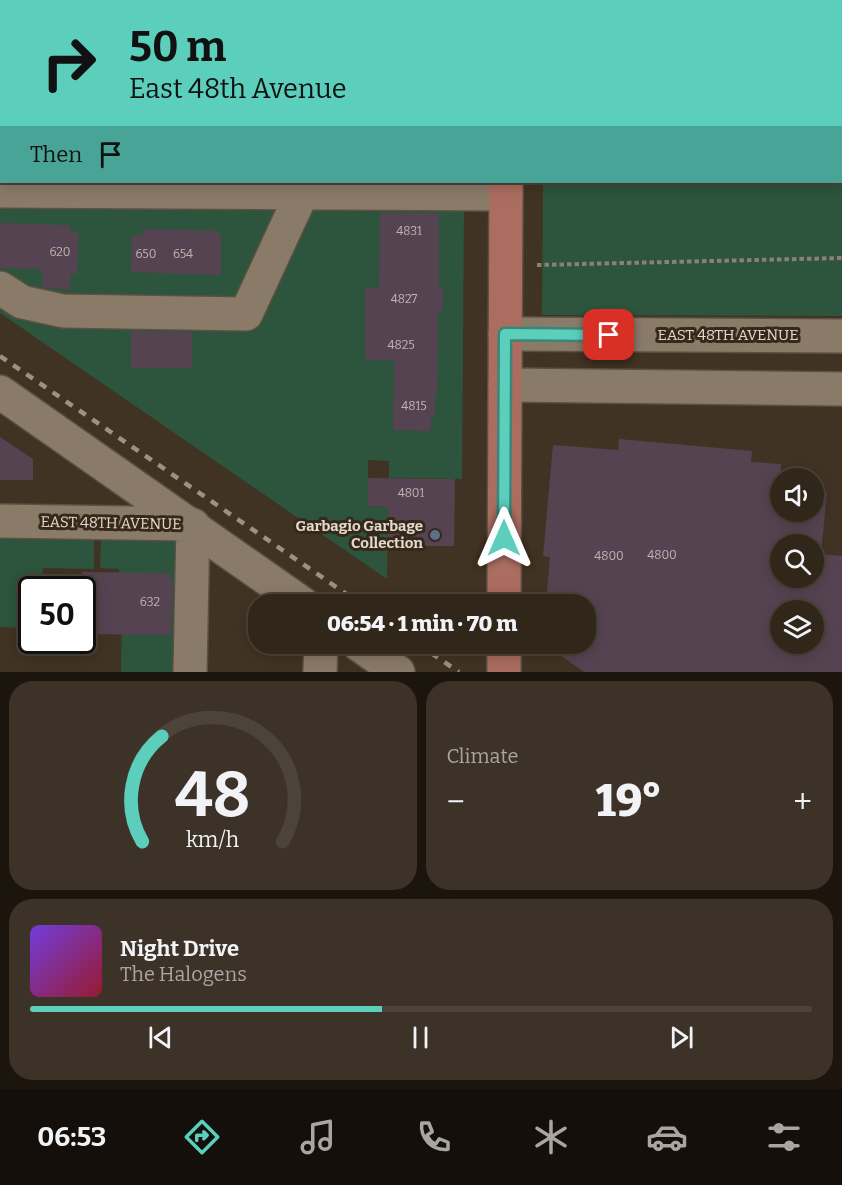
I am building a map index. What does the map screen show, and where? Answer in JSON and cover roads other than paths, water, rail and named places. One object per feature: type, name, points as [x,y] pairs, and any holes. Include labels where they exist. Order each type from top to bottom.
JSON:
[{"type":"main road","points":[[504,594],[506,188]]},
{"type":"street","points":[[0,191],[56,186],[188,187],[302,193],[335,187],[506,188]]},
{"type":"street","points":[[0,288],[22,302],[63,311],[246,314],[302,193]]},
{"type":"street","name":"EAST 48TH AVENUE","points":[[505,334],[842,336]]},
{"type":"street","points":[[505,385],[842,389]]},
{"type":"street","points":[[0,392],[191,524],[190,672]]},
{"type":"street","name":"EAST 48TH AVENUE","points":[[0,521],[191,524],[289,594]]},
{"type":"street","points":[[320,672],[321,654]]},
{"type":"street","points":[[372,654],[398,672]]},
{"type":"railway","points":[[0,356],[346,594]]},
{"type":"railway","points":[[433,654],[459,672]]},
{"type":"place","name":"Garbagio Garbage Collection","points":[[435,535]]}]
